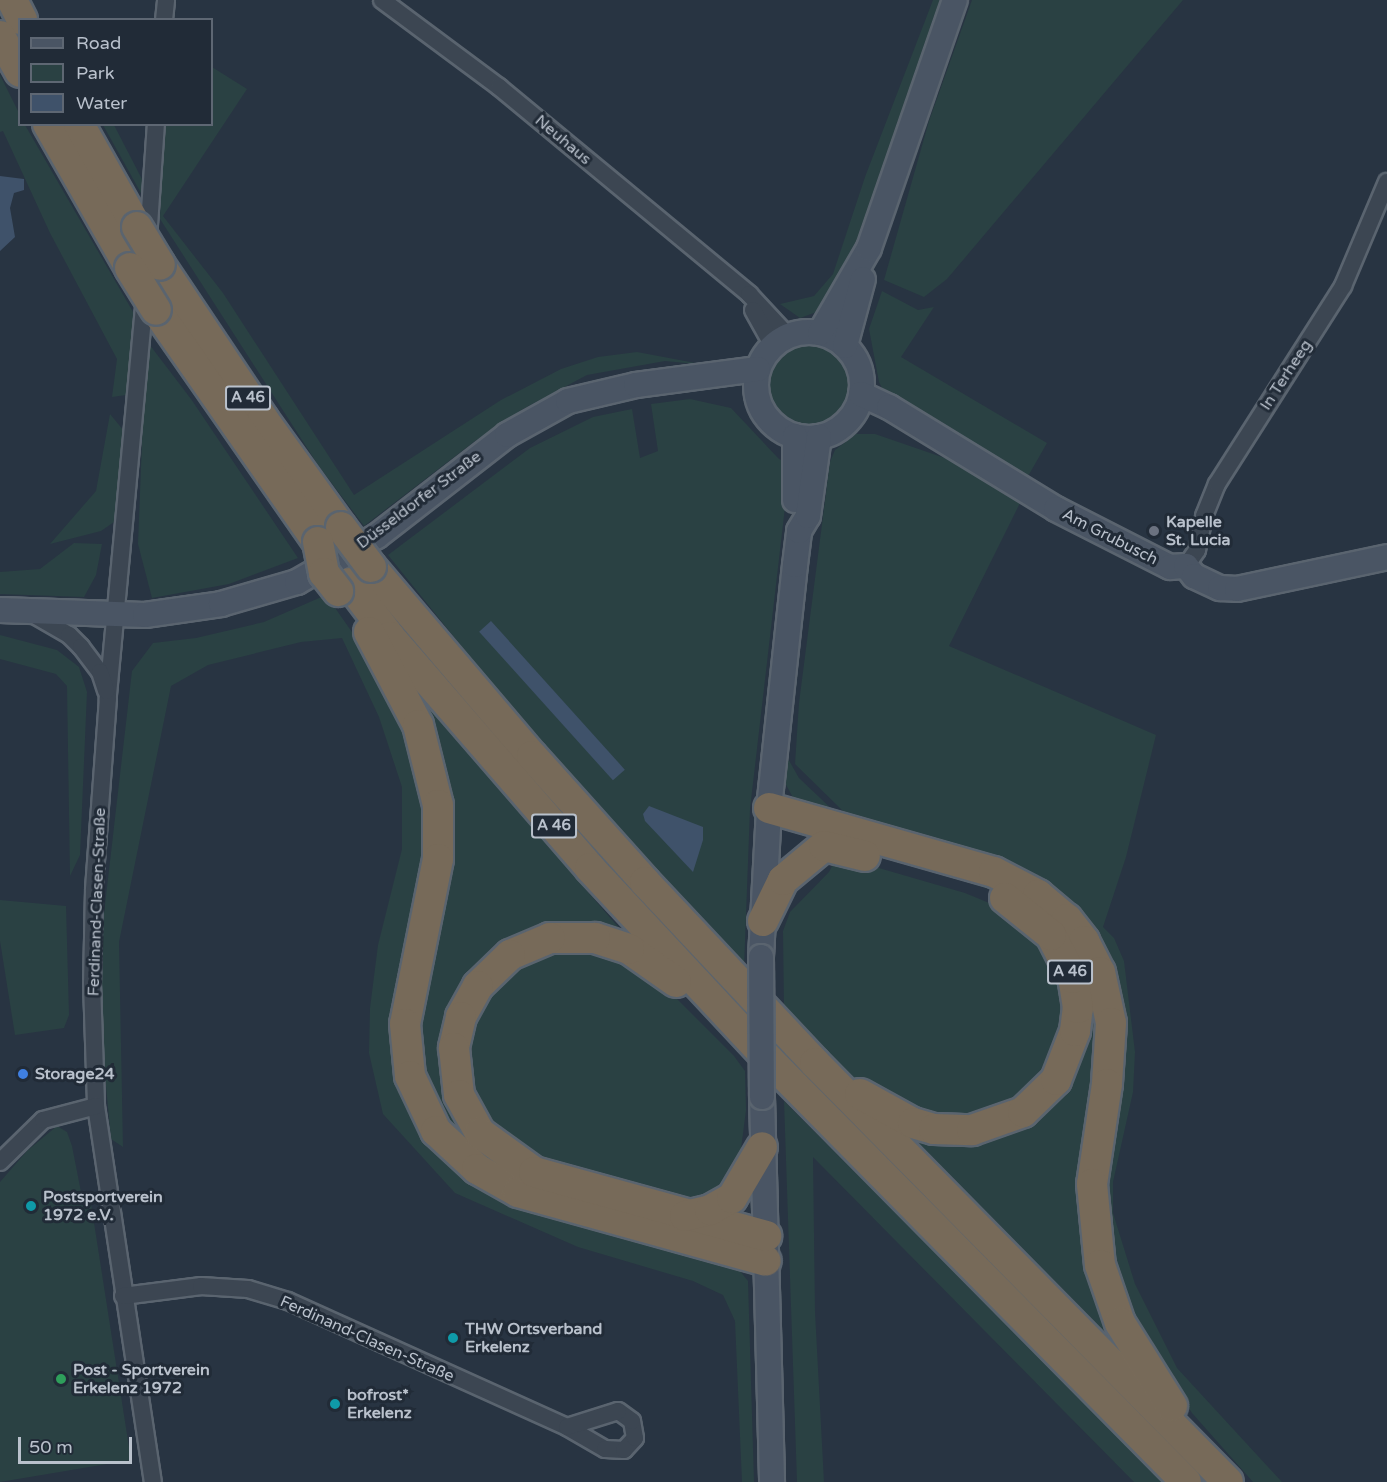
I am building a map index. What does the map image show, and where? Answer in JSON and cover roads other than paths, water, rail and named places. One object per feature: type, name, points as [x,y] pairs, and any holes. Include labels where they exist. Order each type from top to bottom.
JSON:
[{"type":"highway","points":[[12,0],[21,18]]},
{"type":"highway","points":[[0,36],[18,68]]},
{"type":"highway","name":"A 46","points":[[49,126],[156,310],[329,535]]},
{"type":"highway","name":"A 46","points":[[79,126],[160,265],[263,419],[353,580],[390,637],[590,868],[769,1060],[1186,1482]]},
{"type":"highway","points":[[329,535],[324,573],[353,580],[370,634],[406,699],[421,733],[435,788],[438,859],[408,998],[405,1042],[410,1076],[436,1131],[477,1169],[518,1192],[766,1249]]},
{"type":"highway","name":"A 46","points":[[353,580],[532,756],[815,1063],[1229,1482]]},
{"type":"highway","points":[[763,921],[783,880],[824,846],[768,818]]},
{"type":"highway","points":[[768,818],[1002,875],[1045,900],[1084,941],[1100,972],[1111,1023],[1108,1074],[1092,1184],[1094,1232],[1103,1280],[1135,1350],[1229,1482]]},
{"type":"highway","name":"A 46","points":[[815,1063],[913,1123],[956,1131],[990,1127],[1023,1112],[1056,1080],[1072,1046],[1078,1008],[1073,978],[1059,948],[1044,928],[1016,905],[995,893],[921,870],[824,846]]},
{"type":"highway","points":[[766,1249],[685,1216],[557,1181],[512,1160],[487,1140],[465,1109],[454,1067],[456,1033],[468,1002],[488,974],[523,948],[550,938],[595,938],[629,949],[656,966],[736,1045],[769,1060]]},
{"type":"highway","points":[[685,1216],[710,1210],[732,1198],[762,1147]]},
{"type":"main road","points":[[845,346],[869,248],[955,0]]},
{"type":"main road","points":[[820,333],[869,248]]},
{"type":"main road","points":[[820,333],[845,346],[859,368],[857,404],[839,429],[819,437],[795,436],[771,423],[757,399],[758,369],[781,341],[820,333]]},
{"type":"main road","name":"Düsseldorfer Straße","points":[[0,610],[116,615],[221,604],[297,582],[377,536],[507,435],[568,400],[636,384],[691,380],[758,369]]},
{"type":"main road","name":"Düsseldorfer Straße","points":[[691,380],[757,399]]},
{"type":"main road","name":"Am Grubusch","points":[[857,404],[916,426],[1141,554],[1174,569],[1186,566],[1210,584],[1237,589],[1387,557]]},
{"type":"main road","points":[[795,436],[794,519],[799,531]]},
{"type":"main road","points":[[772,1482],[762,1147],[761,957],[768,818],[799,531],[808,516],[819,437]]},
{"type":"street","points":[[164,18],[166,0]]},
{"type":"street","name":"Neuhaus","points":[[382,0],[499,87],[758,302],[781,341]]},
{"type":"street","name":"Ferdinand-Clasen-Straße","points":[[153,1482],[96,1106],[92,982],[94,890],[108,698],[141,351],[156,126]]},
{"type":"street","name":"In Terheeg","points":[[1186,566],[1197,549],[1204,516],[1217,484],[1343,286],[1387,182]]},
{"type":"street","name":"Ferdinand-Clasen-Straße","points":[[30,613],[69,635],[91,657],[108,698]]},
{"type":"street","points":[[0,1162],[43,1120],[96,1106]]},
{"type":"street","name":"Ferdinand-Clasen-Straße","points":[[123,1296],[201,1286],[248,1289],[288,1301],[567,1427]]},
{"type":"water","points":[[0,176],[24,179],[24,190],[14,193],[10,208],[15,237],[0,251]]},
{"type":"water","points":[[491,621],[625,770],[613,780],[479,632]]},
{"type":"water","points":[[649,806],[703,827],[703,840],[693,872],[645,821],[643,814]]},
{"type":"place","name":"Kapelle St. Lucia","points":[[1154,531]]},
{"type":"place","name":"Storage24","points":[[23,1074]]},
{"type":"place","name":"Postsportverein 1972 e.V.","points":[[31,1206]]},
{"type":"place","name":"THW Ortsverband Erkelenz","points":[[453,1338]]},
{"type":"place","name":"Post - Sportverein Erkelenz 1972","points":[[61,1379]]},
{"type":"place","name":"bofrost* Erkelenz","points":[[335,1404]]}]
